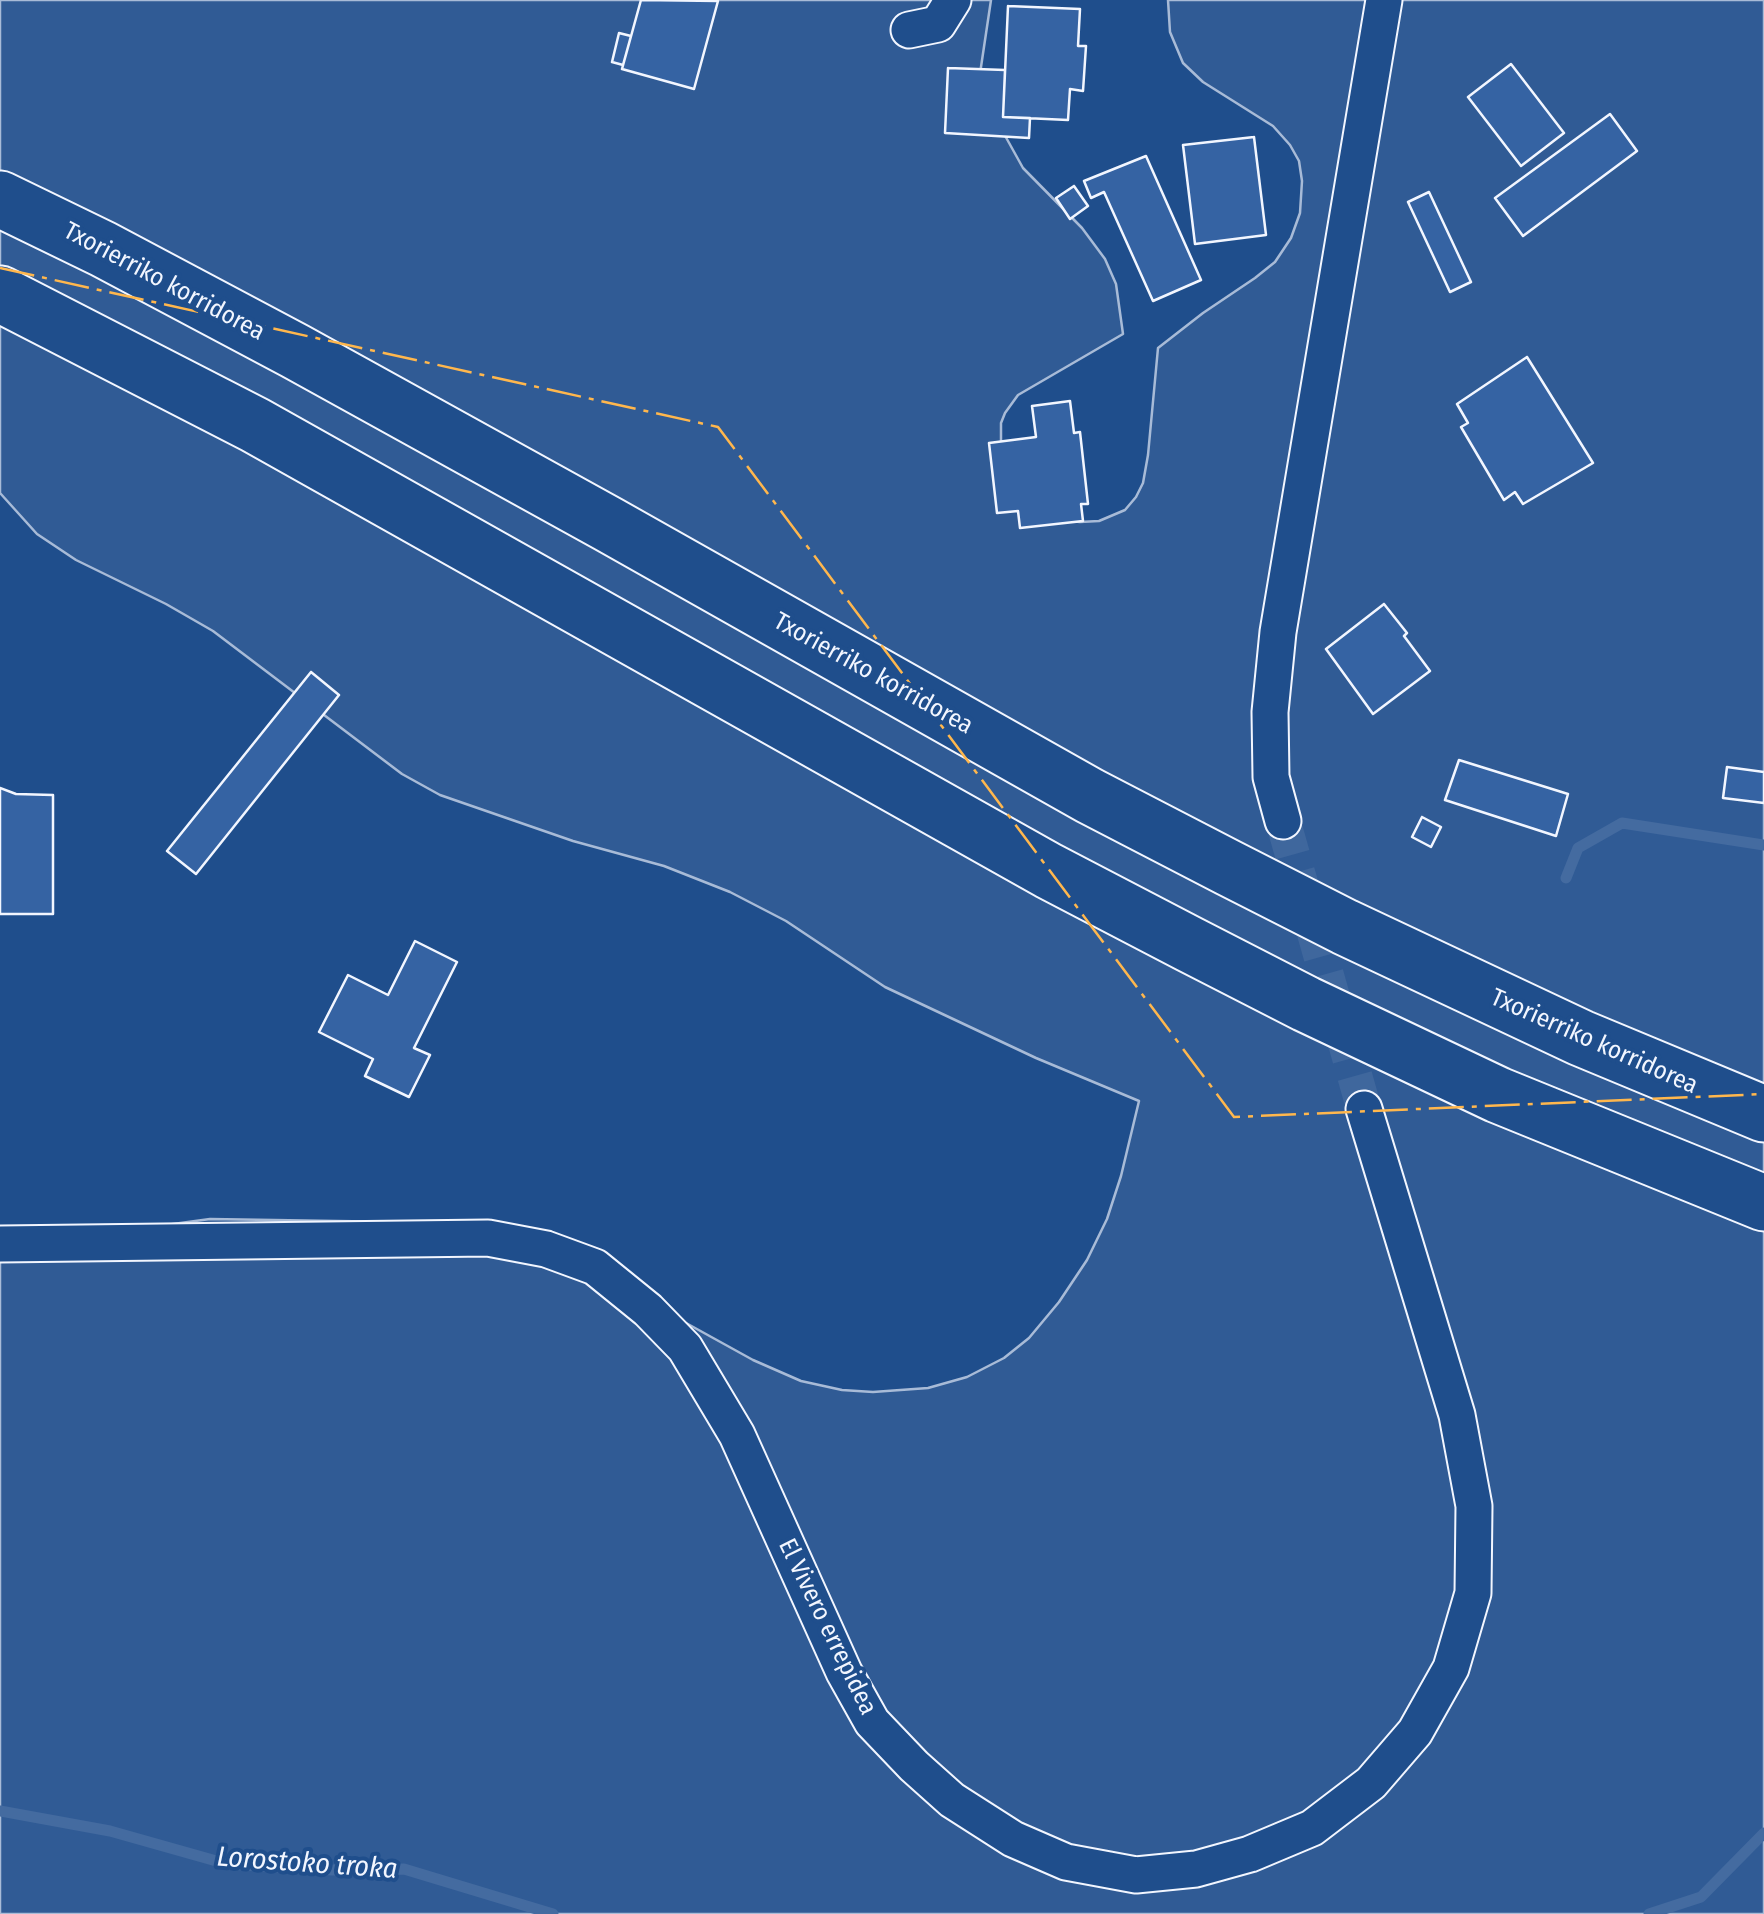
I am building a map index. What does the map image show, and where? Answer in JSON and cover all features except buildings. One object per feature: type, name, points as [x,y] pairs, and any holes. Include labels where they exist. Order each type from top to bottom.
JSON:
[{"type":"highway","name":"Txorierriko korridorea","points":[[0,199],[295,351],[1056,777],[1194,850],[1345,928],[1580,1038],[1764,1114]]},
{"type":"highway","points":[[0,294],[271,434],[1049,871],[1189,944],[1498,1095],[1764,1204]]},
{"type":"street","points":[[909,30],[938,24],[953,0]]},
{"type":"street","points":[[1283,820],[1271,776],[1270,712],[1278,632],[1384,0]]},
{"type":"street","name":"El Vivero errepidea","points":[[0,1244],[488,1238],[546,1249],[595,1267],[648,1310],[685,1348],[737,1436],[844,1672],[872,1722],[914,1766],[952,1800],[998,1830],[1066,1862],[1136,1874],[1196,1869],[1250,1854],[1312,1828],[1372,1783],[1414,1732],[1451,1668],[1472,1593],[1474,1506],[1457,1415],[1364,1109]]},
{"type":"shaded area","points":[[0,0],[991,0],[978,87],[1023,168],[1082,228],[1105,259],[1116,284],[1123,334],[1018,395],[1001,423],[1001,458],[1061,520],[1080,522],[1099,521],[1125,510],[1143,483],[1158,348],[1275,262],[1291,238],[1300,213],[1302,181],[1299,161],[1290,145],[1273,126],[1203,82],[1183,63],[1170,32],[1168,0],[1764,0],[1764,1914],[0,1914],[0,1242],[92,1235],[210,1219],[435,1226],[648,1302],[753,1360],[801,1381],[873,1392],[928,1388],[967,1377],[1004,1358],[1029,1338],[1059,1302],[1087,1260],[1107,1219],[1139,1101],[885,987],[786,921],[730,892],[664,866],[573,841],[440,795],[402,774],[213,631],[76,560],[37,534],[0,493]]},
{"type":"waterway","points":[[1566,878],[1578,848],[1622,823],[1764,845]]},
{"type":"waterway","name":"Lorostoko troka","points":[[0,1811],[110,1831],[227,1864],[332,1870],[404,1869],[553,1914]]},
{"type":"waterway","name":"Lorostoko troka","points":[[1649,1914],[1701,1897],[1764,1833]]},
{"type":"tunnel","points":[[1283,821],[1364,1109]]},
{"type":"power","points":[[0,268],[718,427],[1234,1117],[1764,1094]]}]
